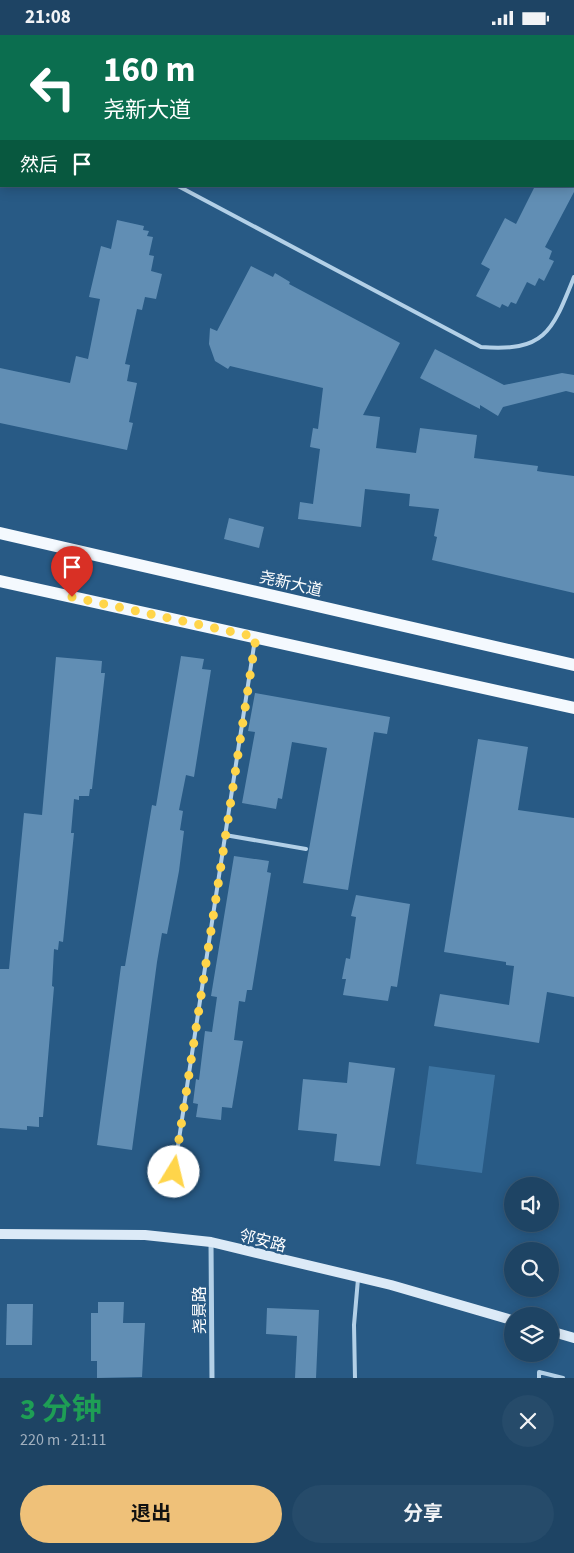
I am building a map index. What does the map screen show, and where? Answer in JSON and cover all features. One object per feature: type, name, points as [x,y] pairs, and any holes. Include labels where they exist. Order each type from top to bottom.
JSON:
[{"type":"main road","name":"尧新大道","points":[[0,533],[574,665]]},
{"type":"main road","points":[[0,581],[574,708]]},
{"type":"street","name":"邻安路","points":[[0,1234],[145,1235],[211,1243],[358,1279],[391,1285],[504,1318]]},
{"type":"street","name":"尧景路","points":[[211,1243],[212,1378]]},
{"type":"street","points":[[559,1333],[574,1337]]},
{"type":"lane","points":[[180,187],[480,347],[498,348],[533,344],[557,319],[574,277]]},
{"type":"lane","points":[[174,1172],[256,637]]},
{"type":"lane","points":[[225,835],[306,849]]},
{"type":"lane","points":[[355,1378],[354,1325],[358,1279]]},
{"type":"lane","points":[[539,1378],[539,1372],[563,1378]]},
{"type":"shaded area","points":[[429,1066],[495,1075],[482,1173],[416,1164]]},
{"type":"building","points":[[534,187],[574,187],[574,192],[545,247],[552,251],[549,259],[554,261],[544,281],[539,278],[535,286],[527,282],[516,304],[511,302],[508,307],[502,304],[500,308],[476,296],[490,269],[481,264],[505,218],[516,224]]},
{"type":"building","points":[[117,220],[144,226],[143,230],[149,231],[147,236],[153,237],[149,255],[154,256],[151,271],[162,274],[156,299],[145,297],[142,310],[137,309],[125,364],[130,365],[127,381],[137,383],[129,422],[133,423],[127,450],[0,423],[0,368],[70,383],[76,356],[88,359],[100,299],[89,297],[101,246],[111,249]]},
{"type":"building","points":[[251,266],[273,277],[275,273],[290,282],[289,284],[400,343],[363,415],[380,417],[376,448],[416,453],[420,428],[477,435],[474,458],[538,466],[537,471],[574,476],[574,593],[432,560],[437,537],[434,536],[439,509],[409,506],[410,494],[365,489],[361,527],[298,519],[300,502],[313,504],[320,449],[310,447],[313,428],[318,429],[323,388],[230,366],[228,369],[215,361],[209,344],[210,328],[217,331]]},
{"type":"building","points":[[435,349],[504,385],[562,373],[574,375],[574,393],[566,391],[503,407],[498,416],[480,405],[480,409],[420,378]]},
{"type":"building","points":[[229,518],[264,527],[259,548],[224,539]]},
{"type":"building","points":[[181,656],[204,659],[202,669],[211,670],[194,777],[186,775],[179,810],[183,811],[180,830],[184,831],[179,871],[167,934],[162,933],[157,962],[132,1150],[97,1145],[121,966],[125,966],[152,805],[156,806]]},
{"type":"building","points":[[56,657],[102,661],[101,673],[105,673],[92,789],[90,789],[89,796],[79,796],[79,800],[74,799],[71,833],[74,833],[63,942],[59,941],[58,950],[54,949],[52,986],[54,987],[43,1117],[39,1117],[39,1127],[27,1126],[27,1130],[0,1128],[0,969],[9,969],[24,813],[42,815]]},
{"type":"building","points":[[255,693],[390,717],[387,734],[374,732],[348,890],[303,883],[327,748],[292,742],[282,799],[278,798],[276,809],[242,803],[255,732],[248,731]]},
{"type":"building","points":[[478,739],[528,747],[518,810],[574,818],[574,997],[547,992],[539,1043],[434,1026],[440,994],[509,1005],[514,966],[506,965],[506,962],[444,952]]},
{"type":"building","points":[[234,856],[269,861],[267,872],[271,873],[252,990],[247,990],[245,1002],[239,1001],[234,1040],[243,1041],[232,1108],[222,1107],[221,1120],[196,1117],[198,1104],[193,1103],[196,1079],[199,1080],[205,1031],[212,1032],[217,997],[211,996]]},
{"type":"building","points":[[356,895],[410,904],[397,987],[391,986],[388,1001],[343,995],[346,979],[342,979],[346,958],[350,959],[356,917],[351,916]]},
{"type":"building","points":[[349,1062],[395,1068],[380,1166],[334,1161],[337,1134],[298,1130],[303,1079],[347,1083]]},
{"type":"building","points":[[98,1302],[124,1302],[123,1323],[145,1323],[142,1377],[97,1378],[97,1361],[91,1361],[91,1313],[98,1313]]},
{"type":"building","points":[[7,1304],[33,1304],[32,1345],[6,1345]]},
{"type":"building","points":[[267,1308],[319,1310],[316,1378],[295,1378],[297,1336],[266,1334]]},
{"type":"route","points":[[72,597],[256,637],[174,1172]]}]
